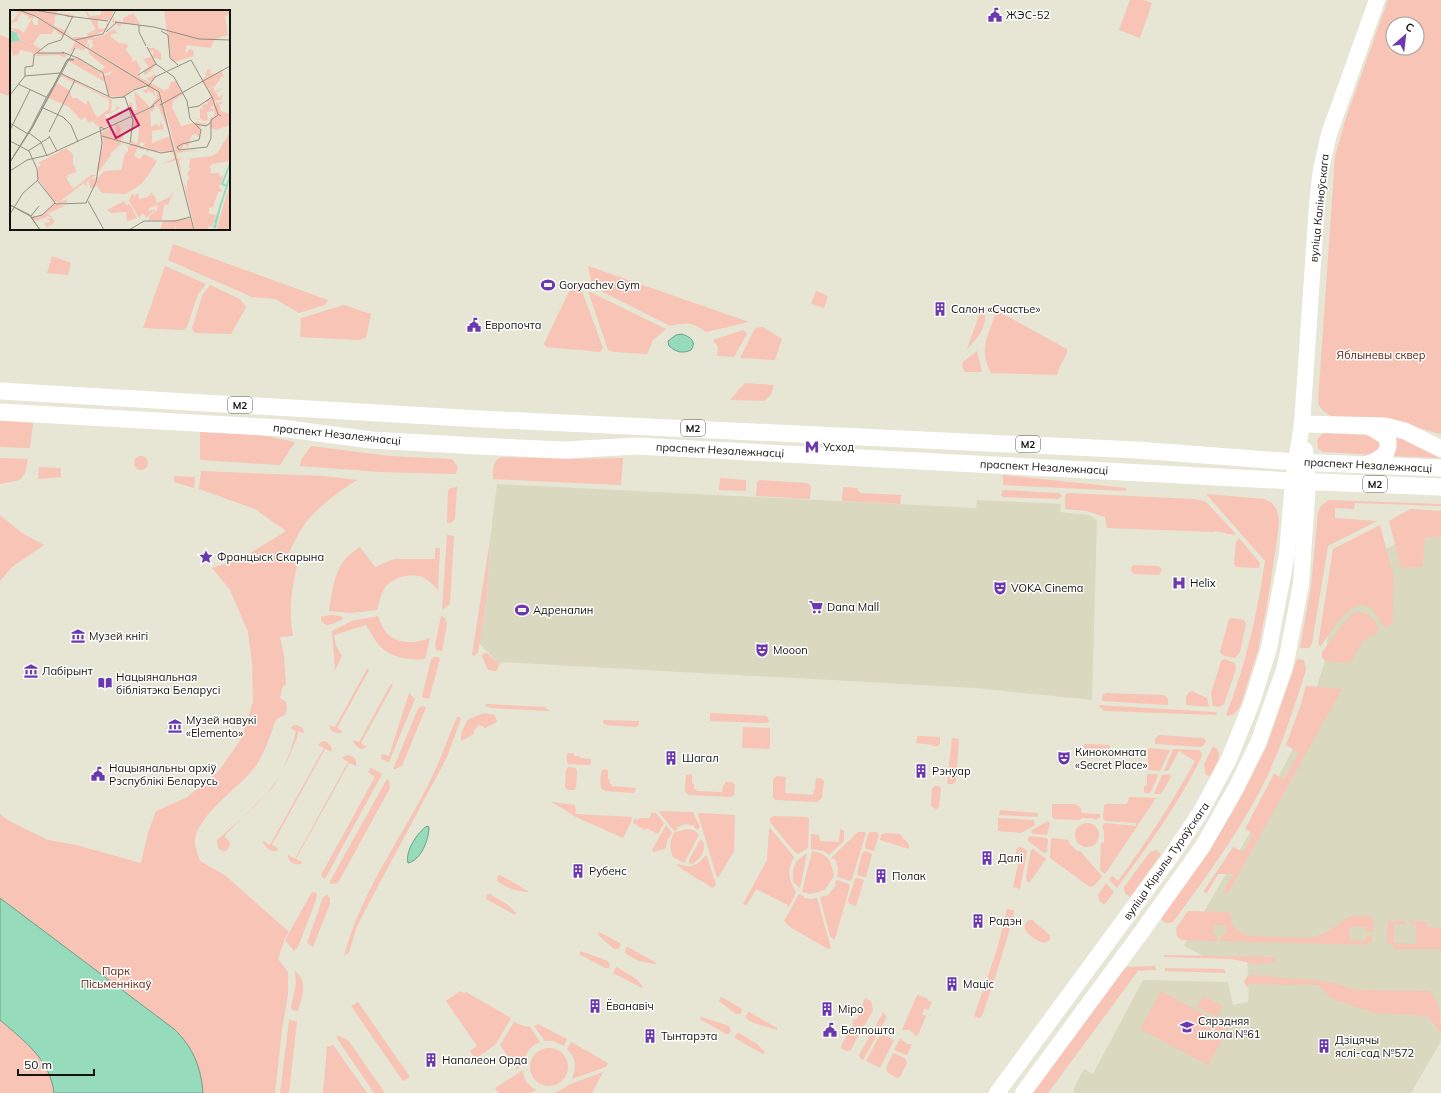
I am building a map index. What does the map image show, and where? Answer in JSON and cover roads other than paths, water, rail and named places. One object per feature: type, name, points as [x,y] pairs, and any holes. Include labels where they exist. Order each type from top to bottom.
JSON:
[{"type":"main road","name":"вуліца Каліноўскага","points":[[1301,481],[1302,424],[1317,204],[1321,169],[1324,152],[1334,119],[1377,0]]},
{"type":"main road","name":"праспект Незалежнасці","points":[[0,391],[472,418],[1136,450],[1301,462],[1441,468]]},
{"type":"main road","name":"праспект Незалежнасці","points":[[0,412],[281,428],[371,440],[462,445],[564,450],[638,446],[675,447],[1301,481],[1441,487]]},
{"type":"main road","points":[[1302,424],[1385,426],[1405,431],[1441,449]]},
{"type":"main road","points":[[1367,465],[1385,455],[1389,448],[1387,437],[1369,425]]},
{"type":"main road","name":"вуліца Кірылы Тураўскага","points":[[998,1093],[1169,859],[1200,813],[1223,772],[1252,702],[1269,648],[1301,481]]},
{"type":"main road","name":"вуліца Кірылы Тураўскага","points":[[1023,1093],[1182,877],[1217,823],[1247,766],[1270,712],[1288,652],[1300,584],[1301,481]]},
{"type":"place","name":"ЖЭС-52","points":[[995,15]]},
{"type":"place","name":"Goryachev Gym","points":[[548,285]]},
{"type":"place","name":"Салон «Счастье»","points":[[940,309]]},
{"type":"place","name":"Европочта","points":[[474,325]]},
{"type":"place","name":"Усход","points":[[812,447]]},
{"type":"place","name":"Францыск Скарына","points":[[206,557]]},
{"type":"place","name":"Helix","points":[[1179,583]]},
{"type":"place","name":"VOKA Cinema","points":[[1000,588]]},
{"type":"place","name":"Dana Mall","points":[[816,607]]},
{"type":"place","name":"Адреналин","points":[[522,610]]},
{"type":"place","name":"Музей кнігі","points":[[78,636]]},
{"type":"place","name":"Mooon","points":[[762,650]]},
{"type":"place","name":"Лабірынт","points":[[31,671]]},
{"type":"place","name":"Нацыянальная бібліятэка Беларусі","points":[[105,683]]},
{"type":"place","name":"Музей навукі «Elemento»","points":[[175,726]]},
{"type":"place","name":"Шагал","points":[[671,758]]},
{"type":"place","name":"Кинокомната «Secret Place»","points":[[1064,758]]},
{"type":"place","name":"Рэнуар","points":[[921,771]]},
{"type":"place","name":"Нацыянальны архіў Рэспублікі Беларусь","points":[[98,774]]},
{"type":"place","name":"Далі","points":[[987,858]]},
{"type":"place","name":"Рубенс","points":[[578,871]]},
{"type":"place","name":"Полак","points":[[881,876]]},
{"type":"place","name":"Радэн","points":[[978,921]]},
{"type":"place","name":"Маціс","points":[[952,984]]},
{"type":"place","name":"Ёванавіч","points":[[595,1006]]},
{"type":"place","name":"Міро","points":[[827,1009]]},
{"type":"place","name":"Сярэдняя школа №61","points":[[1187,1027]]},
{"type":"place","name":"Белпошта","points":[[830,1030]]},
{"type":"place","name":"Тынтарэта","points":[[650,1036]]},
{"type":"place","name":"Дзіцячы яслі-сад №572","points":[[1324,1046]]},
{"type":"place","name":"Напалеон Орда","points":[[431,1060]]},
{"type":"park label","name":"Яблыневы сквер","points":[[1381,355]]},
{"type":"park label","name":"Парк Пісьменнікаў","points":[[116,977]]}]
